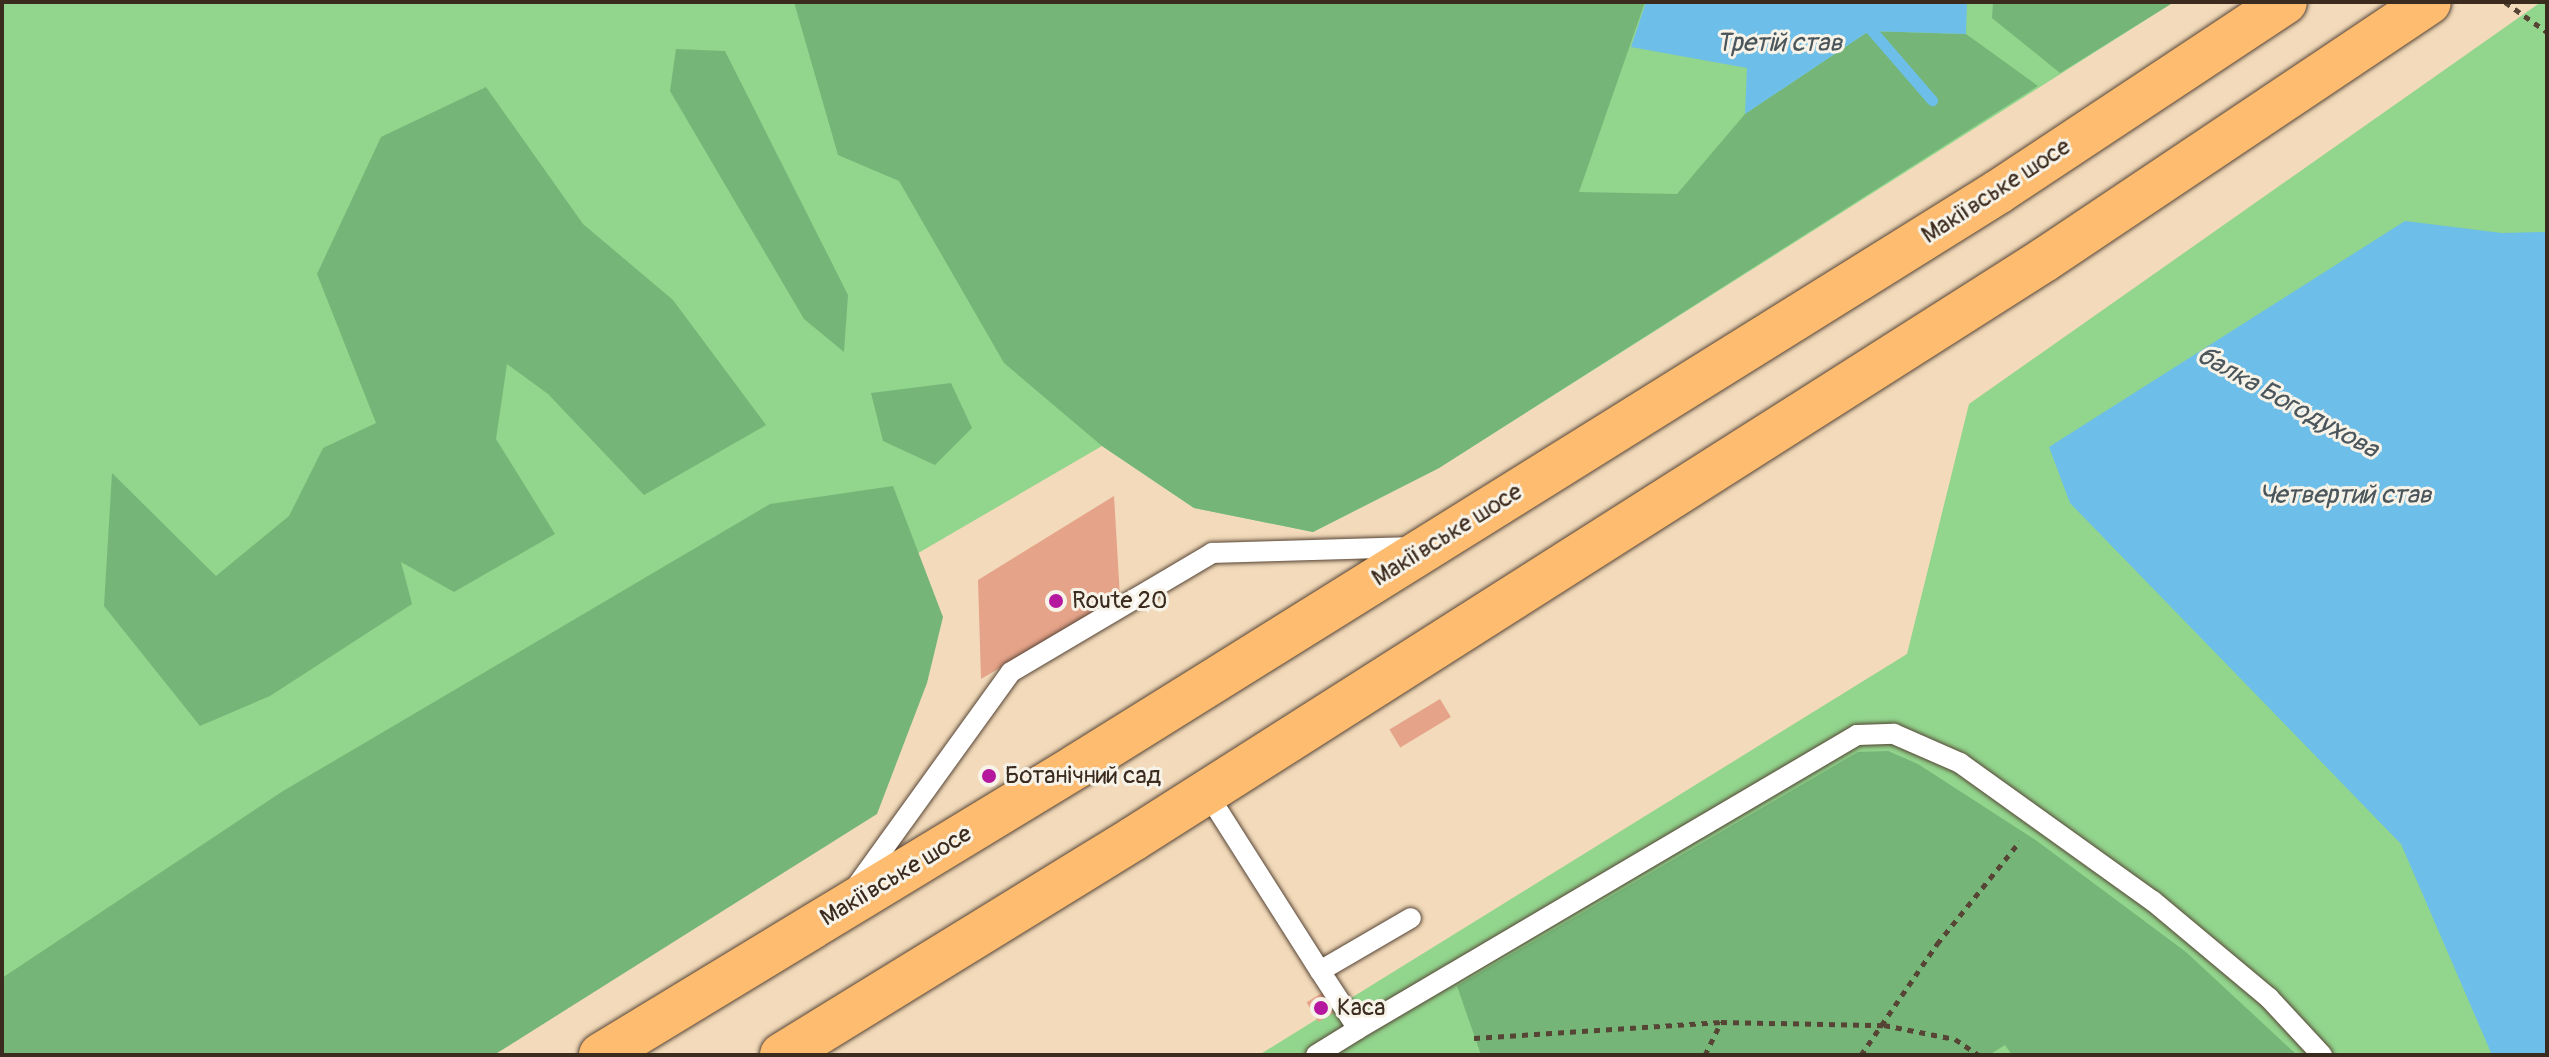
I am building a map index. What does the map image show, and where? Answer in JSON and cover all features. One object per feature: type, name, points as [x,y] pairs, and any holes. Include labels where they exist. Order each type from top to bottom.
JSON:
[{"type":"main road","name":"Макіївське шосе","points":[[601,1055],[1998,192],[2285,2]]},
{"type":"main road","points":[[782,1055],[1207,793],[2044,260],[2429,2]]},
{"type":"lane","points":[[840,910],[1011,672],[1212,553],[1429,546]]},
{"type":"lane","points":[[1316,1055],[1857,735],[1894,734],[1960,763],[2040,816],[2153,901],[2269,998],[2322,1055]]},
{"type":"lane","points":[[1207,793],[1358,1029]]},
{"type":"lane","points":[[1320,971],[1411,918]]},
{"type":"path","points":[[2505,2],[2547,32]]},
{"type":"path","points":[[1861,1055],[1937,944],[2040,816]]},
{"type":"path","points":[[1705,1055],[1721,1022]]},
{"type":"path","points":[[1474,1038],[1721,1022],[1884,1025],[1955,1039],[1979,1055]]},
{"type":"green space","points":[[2,2],[2174,2],[1439,468],[1313,532],[1194,508],[1102,446],[908,559],[2,1055]]},
{"type":"green space","points":[[794,2],[1645,2],[1579,192],[1677,194],[1745,114],[1869,31],[1966,34],[2038,86],[1439,468],[1313,532],[1194,508],[1102,446],[1004,363],[899,181],[838,155]]},
{"type":"green space","points":[[1993,2],[2174,2],[2060,73],[1992,18]]},
{"type":"green space","points":[[2541,2],[2547,2],[2547,1055],[1259,1055],[1907,654],[1969,404]]},
{"type":"green space","points":[[676,49],[725,51],[848,295],[844,352],[804,319],[670,91]]},
{"type":"green space","points":[[486,87],[583,224],[673,300],[766,425],[644,495],[548,394],[507,364],[496,439],[555,534],[454,592],[401,562],[412,604],[270,696],[200,726],[104,606],[112,473],[216,576],[289,516],[323,448],[376,423],[317,274],[381,137]]},
{"type":"green space","points":[[951,383],[972,428],[935,465],[883,441],[871,393]]},
{"type":"green space","points":[[893,486],[943,617],[927,683],[877,814],[494,1055],[2,1055],[2,978],[283,791],[770,504]]},
{"type":"green space","points":[[1888,751],[1918,764],[2037,841],[2186,952],[2297,1055],[2012,1055],[2005,1045],[1989,1055],[1481,1055],[1457,986],[1858,752]]},
{"type":"water","name":"Третій став","points":[[1646,2],[1967,2],[1966,34],[1869,31],[1745,114],[1747,68],[1631,47]]},
{"type":"water","name":"Четвертий став","points":[[2405,221],[2502,233],[2547,232],[2547,1055],[2492,1055],[2401,844],[2070,503],[2049,447]]},
{"type":"building","points":[[1114,496],[1120,597],[981,679],[978,580]]},
{"type":"building","points":[[1440,699],[1451,717],[1400,747],[1389,729]]},
{"type":"building","name":"Каса","points":[[1322,993],[1334,1013],[1318,1022],[1307,1002]]},
{"type":"waterway","name":"балка Богодухова","points":[[1847,2],[1932,100]]},
{"type":"place","name":"Route 20","points":[[1056,601]]},
{"type":"place","name":"Ботанічний сад","points":[[989,776]]},
{"type":"place","name":"Каса","points":[[1321,1008]]}]
